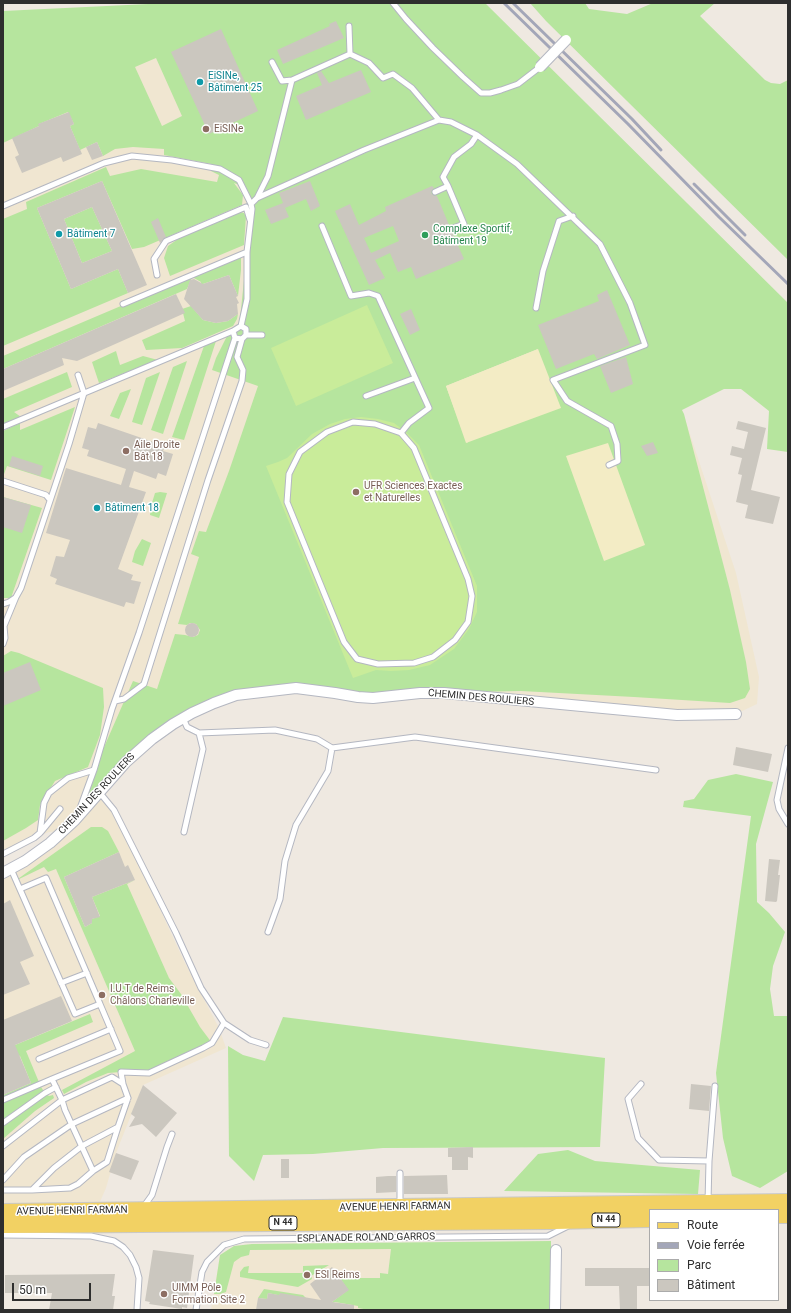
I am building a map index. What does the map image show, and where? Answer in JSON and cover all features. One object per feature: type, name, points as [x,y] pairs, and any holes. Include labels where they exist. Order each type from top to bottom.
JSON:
[{"type":"main road","name":"AVENUE HENRI FARMAN","points":[[3,1212],[788,1202]]},
{"type":"main road","name":"AVENUE HENRI FARMAN","points":[[3,1225],[649,1219]]},
{"type":"street","points":[[540,67],[566,40]]},
{"type":"street","name":"CHEMIN DES ROULIERS","points":[[7,871],[38,853],[75,820],[126,762],[152,739],[183,718],[214,703],[236,695],[296,688],[335,693],[358,698],[373,698],[420,693],[444,693],[677,715],[736,714]]},
{"type":"street","points":[[555,1310],[556,1250]]},
{"type":"lane","points":[[393,3],[433,48],[481,92],[490,93],[514,86],[540,67]]},
{"type":"lane","points":[[349,26],[350,54]]},
{"type":"lane","points":[[272,62],[282,81],[292,80],[350,54],[369,63],[383,78],[393,74],[412,88],[439,120]]},
{"type":"lane","points":[[251,204],[257,198],[268,176],[292,80]]},
{"type":"lane","points":[[257,198],[364,150],[439,120],[451,122],[477,134],[517,164],[600,244],[630,303],[645,345],[553,380],[567,401],[611,426],[617,444],[618,461],[609,465]]},
{"type":"lane","points":[[450,229],[464,224],[443,177],[454,157],[471,144],[477,134]]},
{"type":"lane","points":[[3,206],[104,163],[132,156],[172,160],[220,169],[239,180],[252,209],[247,252],[247,299],[240,326],[233,331],[3,427]]},
{"type":"lane","points":[[435,192],[448,186]]},
{"type":"lane","points":[[156,275],[154,259],[166,241],[246,207],[250,221]]},
{"type":"lane","points":[[536,308],[543,271],[559,221],[572,216]]},
{"type":"lane","points":[[322,226],[351,296],[369,293],[378,296],[429,408],[409,423],[401,433]]},
{"type":"lane","points":[[123,304],[247,252]]},
{"type":"lane","points":[[115,701],[124,699],[144,684],[205,489],[242,381],[243,370],[237,357],[246,329],[240,326]]},
{"type":"lane","points":[[75,820],[94,770],[115,701],[235,338],[233,331]]},
{"type":"lane","points":[[235,338],[262,335]]},
{"type":"lane","points":[[3,644],[5,638],[4,626],[21,588],[69,444],[84,393],[78,375]]},
{"type":"lane","points":[[366,396],[415,378]]},
{"type":"lane","points":[[353,422],[375,424],[401,433],[414,448],[468,579],[472,596],[468,622],[455,640],[433,657],[414,663],[378,664],[357,659],[344,642],[287,502],[289,474],[300,452],[327,432],[346,424],[353,422]]},
{"type":"lane","points":[[3,481],[46,494],[50,500]]},
{"type":"lane","points":[[3,604],[16,597]]},
{"type":"lane","points":[[183,718],[187,727],[199,733],[275,730],[317,739],[332,748],[415,737],[656,770]]},
{"type":"lane","points":[[184,832],[203,749],[199,733]]},
{"type":"lane","points":[[268,932],[280,899],[285,861],[296,825],[328,771],[332,748]]},
{"type":"lane","points":[[788,748],[777,800],[788,824]]},
{"type":"lane","points":[[40,833],[44,803],[49,793],[68,778],[94,770]]},
{"type":"lane","points":[[100,793],[114,810],[176,933],[201,988],[224,1024],[250,1040],[266,1045]]},
{"type":"lane","points":[[3,854],[34,838],[60,809]]},
{"type":"lane","points":[[7,871],[20,889],[75,1014],[100,1004]]},
{"type":"lane","points":[[3,1100],[120,1050],[46,878],[20,889]]},
{"type":"lane","points":[[61,983],[87,973]]},
{"type":"lane","points":[[3,1190],[70,1188],[107,1162],[128,1098],[121,1072],[149,1073],[203,1048],[212,1043],[224,1024]]},
{"type":"lane","points":[[39,1059],[111,1029]]},
{"type":"lane","points":[[3,1146],[62,1100],[112,1077],[123,1084]]},
{"type":"lane","points":[[52,1079],[62,1100],[64,1110],[72,1124],[93,1171]]},
{"type":"lane","points":[[641,1084],[628,1099],[638,1138],[659,1160],[709,1161]]},
{"type":"lane","points":[[708,1203],[709,1161],[715,1086]]},
{"type":"lane","points":[[3,1123],[44,1093],[56,1087]]},
{"type":"lane","points":[[3,1180],[24,1157],[72,1124],[128,1098]]},
{"type":"lane","points":[[32,1190],[54,1168],[82,1146],[118,1127]]},
{"type":"lane","points":[[141,1210],[152,1195],[172,1134]]},
{"type":"lane","points":[[400,1173],[400,1206]]},
{"type":"lane","name":"ESPLANADE ROLAND GARROS","points":[[196,1310],[202,1272],[207,1262],[224,1245],[244,1239],[548,1236],[580,1220]]},
{"type":"lane","points":[[3,1235],[91,1236],[114,1241],[130,1255],[136,1267],[139,1278],[137,1310]]},
{"type":"shaded area","name":"UFR Sciences Exactes et Naturelles","points":[[182,11],[682,410],[736,573],[759,677],[757,704],[736,714],[444,693],[296,688],[236,695],[183,718],[139,751],[100,793],[114,810],[184,961],[219,1028],[226,1048],[143,1085],[116,1153],[106,1188],[99,1204],[3,1212],[3,873],[63,831],[49,832],[3,850],[3,102]]},
{"type":"shaded area","name":"ESI Reims","points":[[402,1243],[391,1310],[211,1310],[220,1255],[234,1246],[252,1244]]},
{"type":"green space","name":"UFR Sciences Exactes et Naturelles","points":[[169,3],[485,3],[788,303],[788,452],[767,449],[769,411],[741,389],[724,389],[682,410],[730,590],[746,662],[750,689],[745,698],[730,703],[521,691],[420,693],[373,698],[296,688],[214,703],[139,751],[75,820],[94,770],[133,681],[157,689],[175,634],[193,637],[198,635],[200,630],[196,624],[178,624],[199,557],[191,554],[199,531],[206,532],[229,471],[258,386],[212,370],[216,358],[229,332],[239,329],[250,221],[250,196],[245,187],[234,183],[243,195],[242,205],[144,247],[132,249],[102,181],[37,208],[71,289],[118,269],[128,293],[3,346],[3,219],[27,209],[26,202],[106,167],[110,176],[141,169],[217,182],[219,175],[211,171],[211,164],[164,155],[164,149],[133,147],[115,149],[103,156],[97,142],[80,150],[70,126],[74,124],[68,112],[39,124],[39,126],[3,143],[3,11]],"holes":[[[156,58],[182,116],[162,126],[135,67]],[[538,349],[467,443],[446,386]]]},
{"type":"green space","points":[[530,3],[585,3],[589,9],[627,14],[653,3],[715,3],[700,16],[765,80],[771,83],[780,84],[788,80],[788,260],[546,21]]},
{"type":"green space","points":[[92,207],[112,251],[82,263],[64,219]]},
{"type":"green space","points":[[240,212],[244,213],[246,216],[244,245],[170,276],[164,258],[168,246],[178,239]]},
{"type":"green space","points":[[241,255],[238,296],[229,275],[200,285],[201,282],[192,277],[187,289],[3,369],[3,356]]},
{"type":"green space","points":[[367,305],[393,363],[296,406],[271,348]]},
{"type":"green space","points":[[191,306],[203,320],[216,323],[228,321],[238,314],[237,319],[233,326],[182,348],[146,350],[142,340],[185,321],[182,309]]},
{"type":"green space","points":[[216,341],[184,440],[172,437],[204,346]]},
{"type":"green space","points":[[116,351],[120,365],[143,356],[158,360],[99,383],[92,362]]},
{"type":"green space","points":[[187,361],[163,434],[151,430],[173,367]]},
{"type":"green space","points":[[67,372],[72,387],[14,412],[21,417],[3,424],[3,399]]},
{"type":"green space","points":[[160,372],[142,425],[132,422],[146,378]]},
{"type":"green space","points":[[131,389],[119,419],[110,416],[120,393]]},
{"type":"green space","points":[[75,407],[51,480],[7,466],[3,477],[3,431],[20,423],[20,430]]},
{"type":"green space","points":[[361,417],[394,423],[419,445],[477,586],[477,612],[469,629],[454,649],[430,665],[409,670],[376,670],[353,678],[266,466],[287,458],[312,434],[330,424],[345,419]]},
{"type":"green space","points":[[155,493],[167,493],[159,518],[150,515]]},
{"type":"green space","points":[[3,497],[42,508],[11,598],[3,598]]},
{"type":"green space","points":[[142,539],[151,543],[143,566],[132,562],[135,551]]},
{"type":"green space","points":[[11,651],[103,688],[104,707],[100,735],[88,767],[55,781],[40,805],[38,820],[3,841],[3,656]]},
{"type":"green space","points":[[736,774],[773,782],[756,844],[757,902],[769,913],[785,932],[773,966],[770,989],[774,1016],[788,1016],[788,1171],[760,1188],[732,1176],[723,1138],[716,1073],[751,816],[683,807],[684,801],[694,799],[708,780]]},
{"type":"green space","points":[[91,827],[102,827],[108,831],[119,852],[64,877],[85,927],[92,923],[92,919],[100,916],[92,897],[135,880],[127,884],[169,978],[212,1043],[149,1073],[108,1073],[86,1082],[64,1094],[62,1090],[135,1051],[56,869],[48,872],[44,867],[15,881]]},
{"type":"green space","points":[[90,1014],[93,1022],[26,1051],[41,1087],[45,1093],[49,1096],[53,1095],[54,1098],[35,1111],[3,1139],[3,1095],[31,1083],[20,1056],[3,1050]]},
{"type":"green space","points":[[283,1017],[605,1058],[600,1147],[383,1148],[313,1154],[263,1155],[254,1181],[229,1156],[228,1046],[243,1055],[265,1061]]},
{"type":"green space","points":[[568,1150],[595,1161],[700,1170],[698,1194],[504,1191],[538,1154]]},
{"type":"green space","points":[[551,1241],[551,1310],[369,1310],[358,1308],[358,1306],[335,1302],[328,1305],[348,1290],[340,1278],[380,1278],[380,1273],[388,1274],[391,1249],[250,1250],[249,1255],[241,1257],[234,1262],[226,1292],[214,1294],[220,1255],[234,1246],[252,1244]]},
{"type":"green space","points":[[329,1265],[311,1276],[312,1279],[298,1287],[240,1277],[240,1272],[244,1267],[249,1266],[248,1273],[303,1273],[303,1266]]},
{"type":"green space","points":[[264,1289],[303,1295],[310,1302],[268,1293],[267,1299],[258,1298]]},
{"type":"sand","points":[[538,349],[561,408],[466,443],[446,386]]},
{"type":"sand","points":[[608,443],[645,545],[604,561],[566,456]]},
{"type":"building","points":[[336,21],[344,38],[283,64],[277,50],[330,26],[329,24]]},
{"type":"building","name":"EiSINe, Bâtiment 25","points":[[221,29],[258,111],[209,134],[171,52]]},
{"type":"building","points":[[361,70],[371,92],[306,120],[296,96],[322,85],[317,73],[321,71],[329,83]]},
{"type":"building","points":[[69,112],[74,124],[70,126],[82,154],[63,162],[61,157],[22,173],[15,157],[19,155],[12,138],[39,126],[38,124]]},
{"type":"building","points":[[97,142],[103,156],[92,160],[86,147]]},
{"type":"building","name":"Bâtiment 7","points":[[102,181],[147,285],[128,293],[118,269],[71,289],[37,208]],"holes":[[[92,207],[112,251],[82,263],[64,219]]]},
{"type":"building","points":[[310,181],[320,206],[311,211],[306,199],[285,208],[289,217],[271,224],[265,210],[283,203],[279,193]]},
{"type":"building","name":"Complexe Sportif, Bâtiment 19","points":[[432,186],[434,188],[431,193],[437,196],[449,225],[446,231],[449,233],[452,232],[464,259],[416,279],[411,267],[398,272],[390,253],[375,260],[385,278],[369,285],[335,211],[350,204],[359,225],[386,211],[385,207]],"holes":[[[393,226],[399,241],[371,253],[364,238]]]},
{"type":"building","points":[[158,218],[166,237],[160,243],[151,222]]},
{"type":"building","points":[[229,275],[238,296],[236,297],[239,303],[237,304],[238,314],[228,321],[216,323],[203,320],[184,299],[190,280],[194,279],[203,284]]},
{"type":"building","points":[[607,290],[630,345],[597,359],[594,354],[556,369],[538,325],[599,301],[597,295]]},
{"type":"building","points":[[176,294],[185,313],[77,361],[62,358],[64,365],[3,391],[3,369]]},
{"type":"building","points":[[411,309],[420,330],[410,335],[400,314]]},
{"type":"building","points":[[626,357],[633,384],[611,393],[600,366]]},
{"type":"building","points":[[738,421],[766,428],[751,490],[780,497],[773,524],[745,518],[748,505],[736,502],[742,475],[738,474],[742,458],[730,455],[732,446],[744,449],[748,432],[736,429]]},
{"type":"building","points":[[98,423],[165,446],[163,451],[173,454],[166,476],[158,473],[156,479],[134,471],[129,487],[146,492],[118,569],[133,575],[131,580],[141,582],[134,604],[126,602],[124,607],[55,584],[57,579],[50,576],[56,556],[64,557],[70,540],[46,533],[66,468],[121,485],[126,469],[87,456],[89,450],[82,448],[88,427],[96,429]]},
{"type":"building","points":[[653,442],[658,453],[647,456],[641,446]]},
{"type":"building","points":[[12,456],[43,466],[40,476],[9,466]]},
{"type":"building","points":[[3,497],[31,505],[22,533],[3,527]]},
{"type":"building","points":[[189,623],[195,623],[199,627],[199,633],[195,637],[189,637],[185,633],[185,627]]},
{"type":"building","points":[[30,662],[41,690],[3,706],[3,673]]},
{"type":"building","points":[[736,747],[772,754],[768,772],[733,765]]},
{"type":"building","points":[[119,852],[125,867],[128,865],[135,880],[92,897],[100,917],[92,919],[92,923],[85,927],[64,877]]},
{"type":"building","points":[[769,859],[780,860],[778,875],[780,875],[776,902],[765,901]]},
{"type":"building","points":[[10,900],[34,956],[20,962],[30,984],[3,995],[3,904]]},
{"type":"building","points":[[61,996],[72,1021],[15,1045],[31,1083],[3,1095],[3,1020]]},
{"type":"building","points":[[691,1084],[711,1086],[709,1111],[689,1109]]},
{"type":"building","points":[[143,1085],[177,1113],[156,1137],[142,1124],[129,1127],[135,1117],[131,1114]]},
{"type":"building","points":[[473,1147],[473,1158],[468,1157],[468,1170],[452,1170],[452,1157],[448,1157],[448,1148]]},
{"type":"building","points":[[116,1153],[139,1161],[131,1180],[109,1172]]},
{"type":"building","points":[[281,1159],[289,1159],[289,1178],[281,1178]]},
{"type":"building","points":[[447,1175],[448,1194],[404,1194],[404,1176]]},
{"type":"building","points":[[396,1176],[396,1192],[376,1193],[376,1177]]},
{"type":"building","points":[[153,1250],[194,1255],[187,1308],[182,1307],[182,1309],[149,1304],[150,1302],[145,1301]]},
{"type":"building","points":[[332,1267],[349,1290],[332,1302],[354,1305],[354,1310],[256,1310],[258,1298],[267,1299],[268,1293],[279,1295],[280,1293],[321,1300],[310,1284]]},
{"type":"building","points":[[585,1268],[649,1268],[649,1286],[637,1286],[637,1310],[620,1310],[619,1286],[585,1286]]},
{"type":"building","points":[[115,1274],[112,1296],[115,1296],[113,1310],[49,1310],[52,1293],[5,1293],[5,1275]]},
{"type":"railway","points":[[504,3],[628,124],[719,217],[788,284]]},
{"type":"railway","points":[[513,3],[632,119],[661,150]]},
{"type":"railway","points":[[694,184],[745,235]]},
{"type":"place","name":"EiSINe, Bâtiment 25","points":[[200,82]]},
{"type":"place","name":"EiSINe","points":[[206,129]]},
{"type":"place","name":"Bâtiment 7","points":[[59,234]]},
{"type":"place","name":"Complexe Sportif, Bâtiment 19","points":[[425,235]]},
{"type":"place","name":"Aile Droite Bât 18","points":[[126,451]]},
{"type":"place","name":"UFR Sciences Exactes et Naturelles","points":[[356,492]]},
{"type":"place","name":"Bâtiment 18","points":[[97,508]]},
{"type":"place","name":"I.U.T de Reims Châlons Charleville","points":[[102,995]]},
{"type":"place","name":"ESI Reims","points":[[307,1275]]},
{"type":"place","name":"UIMM Pôle Formation Site 2","points":[[164,1294]]}]
